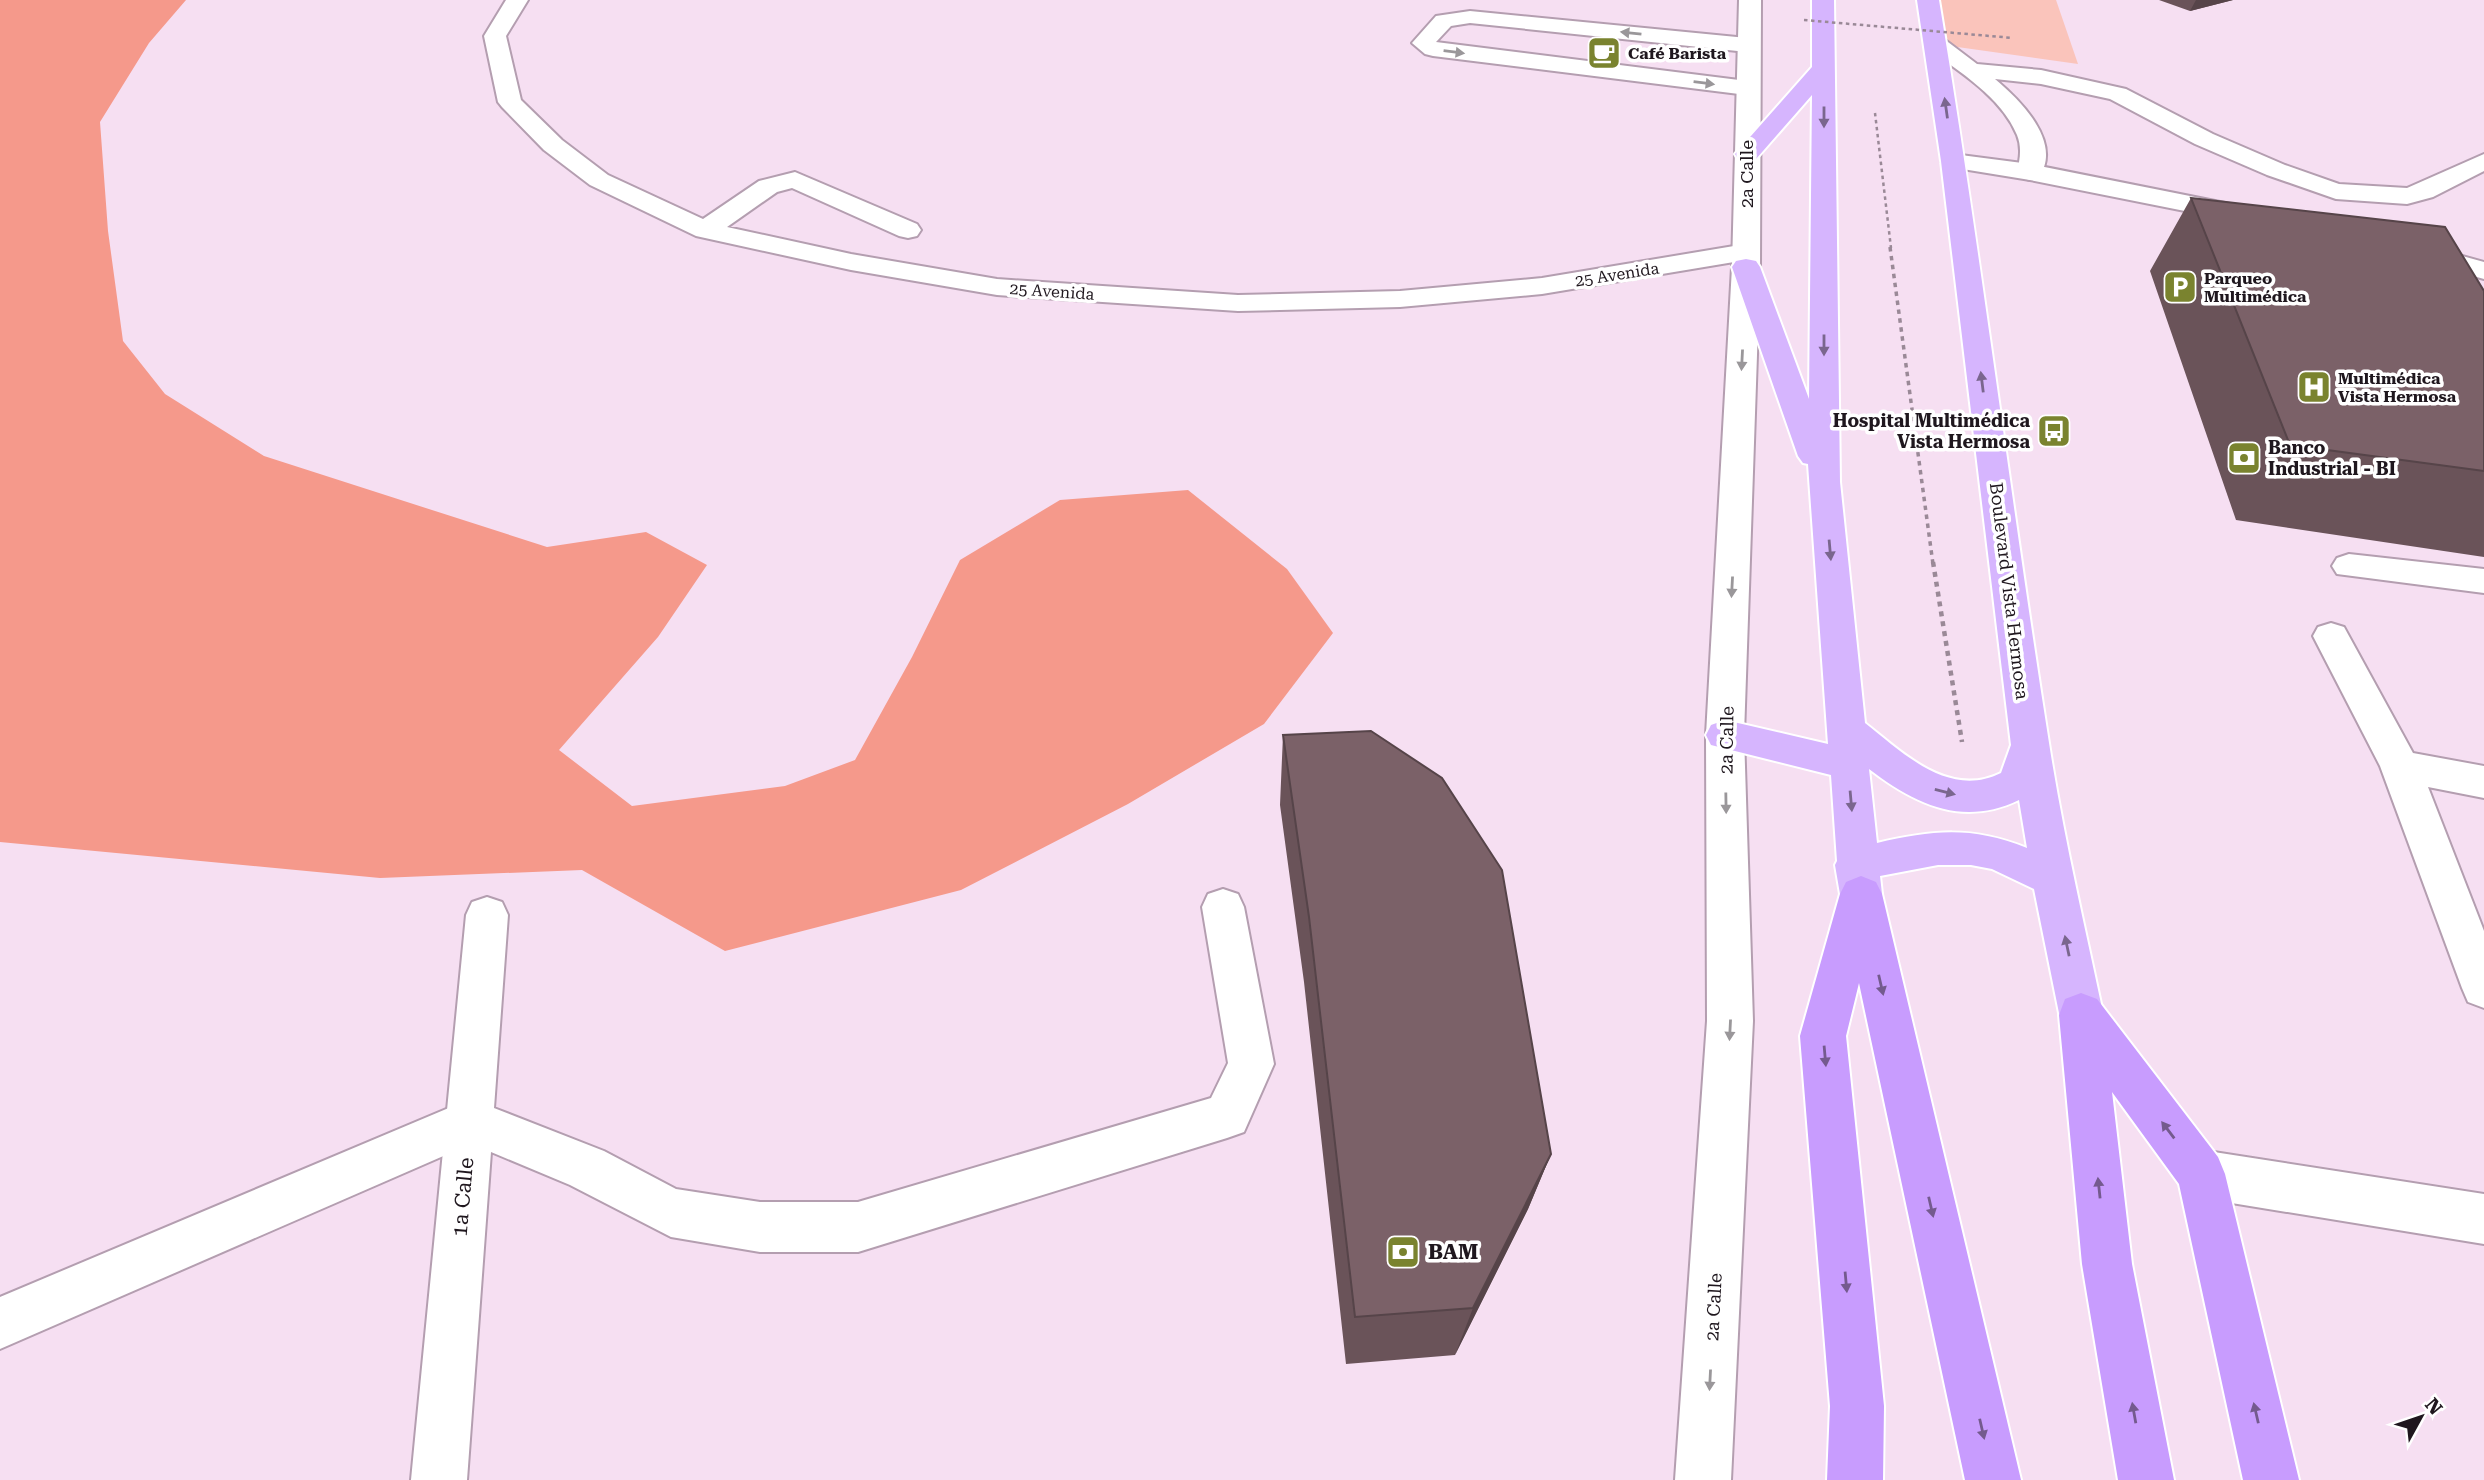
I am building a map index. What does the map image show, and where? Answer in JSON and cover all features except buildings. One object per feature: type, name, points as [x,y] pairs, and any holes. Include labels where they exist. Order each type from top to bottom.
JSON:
[{"type":"highway","points":[[1855,1480],[1857,1406],[1824,1036],[1858,880]]},
{"type":"highway","points":[[1858,880],[1993,1480]]},
{"type":"highway","points":[[2081,1013],[2201,1174],[2271,1480]]},
{"type":"highway","points":[[2081,1013],[2107,1264],[2146,1480]]},
{"type":"main road","points":[[1823,0],[1824,482],[1858,880],[1924,851],[1958,847],[1988,851],[2053,879]]},
{"type":"main road","name":"Boulevard Vista Hermosa","points":[[1928,0],[1953,161],[2030,745],[2053,879],[2081,1013]]},
{"type":"main road","points":[[1747,153],[1824,67]]},
{"type":"main road","points":[[1746,260],[1824,482]]},
{"type":"main road","points":[[1725,735],[1847,747],[1899,770],[1930,788],[1971,798],[1998,793],[2017,783],[2030,745]]},
{"type":"street","name":"25 Avenida","points":[[517,0],[495,36],[510,102],[553,145],[599,180],[705,230],[851,262],[997,287],[1238,303],[1400,299],[1542,286],[1746,260]]},
{"type":"street","name":"2a Calle","points":[[1703,1480],[1730,1021],[1725,735],[1746,260],[1747,45],[1750,0]]},
{"type":"street","points":[[1747,45],[1471,17],[1444,21],[1423,43],[1433,50],[1747,88]]},
{"type":"street","points":[[1936,44],[1972,70],[2021,121],[2034,148],[2030,172]]},
{"type":"street","points":[[1972,70],[2041,77],[2118,94],[2204,139],[2276,170],[2336,191],[2407,196],[2424,192],[2484,161]]},
{"type":"street","points":[[1953,161],[2030,172],[2266,220]]},
{"type":"street","points":[[705,230],[768,186],[794,180],[908,230]]},
{"type":"street","points":[[2401,248],[2483,268]]},
{"type":"street","points":[[2349,566],[2484,582]]},
{"type":"street","points":[[2331,636],[2399,766],[2484,988]]},
{"type":"street","points":[[2399,766],[2484,782]]},
{"type":"street","points":[[0,1323],[470,1121],[587,1168],[671,1213],[760,1227],[858,1227],[1227,1116],[1251,1064],[1223,907]]},
{"type":"street","name":"1a Calle","points":[[439,1480],[487,915]]},
{"type":"street","points":[[2201,1174],[2484,1219]]},
{"type":"path","points":[[1864,14],[1866,27]]},
{"type":"path","points":[[1804,20],[2012,38]]},
{"type":"path","points":[[1875,110],[1888,233],[1941,612],[1971,798]]},
{"type":"shaded area","points":[[0,0],[186,0],[149,43],[100,122],[108,231],[123,341],[165,394],[264,456],[547,547],[646,532],[707,565],[658,637],[559,750],[632,806],[785,786],[855,760],[912,657],[960,560],[1060,500],[1188,490],[1287,569],[1333,633],[1264,724],[1128,804],[961,890],[725,951],[582,870],[380,878],[0,842]]},
{"type":"shaded area","points":[[1928,0],[2056,0],[2078,64],[1936,44]]},
{"type":"place","name":"Café Barista","points":[[1604,53]]},
{"type":"place","name":"Parqueo Multimédica","points":[[2180,287]]},
{"type":"place","name":"Multimédica Vista Hermosa","points":[[2314,387]]},
{"type":"place","name":"Hospital Multimédica Vista Hermosa","points":[[2054,431]]},
{"type":"place","name":"Banco Industrial - BI","points":[[2244,458]]},
{"type":"place","name":"BAM","points":[[1403,1252]]}]
